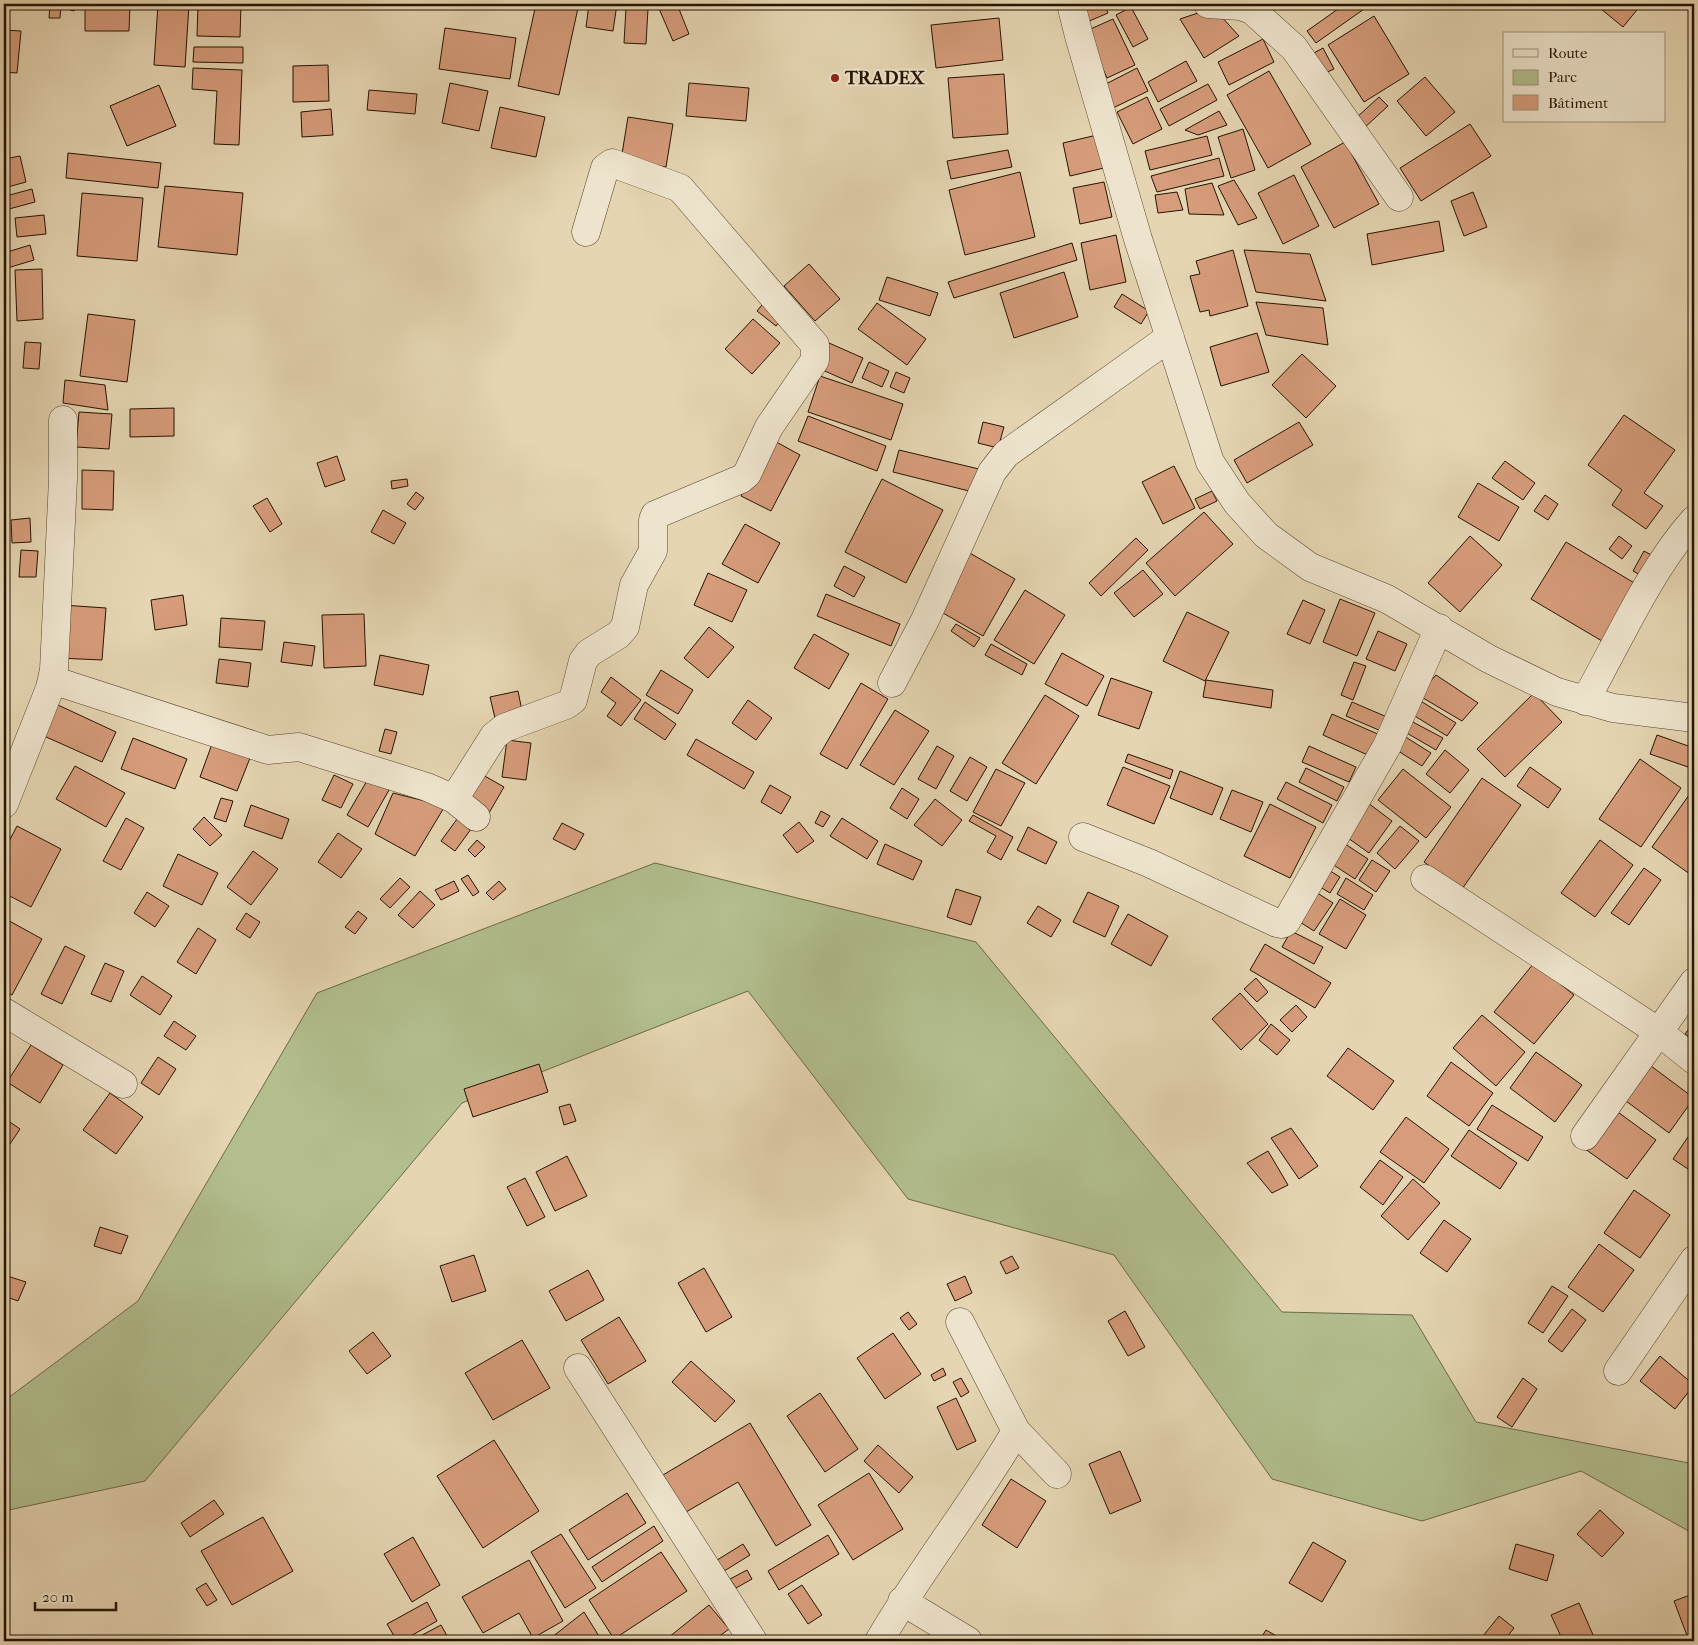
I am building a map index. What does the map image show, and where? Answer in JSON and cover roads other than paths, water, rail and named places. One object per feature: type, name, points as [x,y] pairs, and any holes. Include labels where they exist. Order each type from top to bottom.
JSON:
[{"type":"street","points":[[1071,4],[1138,239],[1210,462],[1237,504],[1266,535],[1310,567],[1387,599],[1489,658],[1557,692],[1613,708],[1694,718]]},
{"type":"street","points":[[1208,4],[1240,6],[1252,10],[1294,48],[1399,197]]},
{"type":"street","points":[[454,799],[494,736],[504,728],[566,705],[573,700],[583,662],[589,653],[618,635],[625,627],[634,585],[653,550],[653,520],[656,515],[741,479],[746,474],[770,427],[815,360],[815,345],[680,188],[612,163],[605,168],[586,232]]},
{"type":"street","points":[[892,683],[925,620],[992,472],[1006,454],[1170,337]]},
{"type":"street","points":[[4,804],[52,680],[63,479],[63,420]]},
{"type":"street","points":[[1586,701],[1655,575],[1679,537],[1694,520]]},
{"type":"street","points":[[1084,837],[1149,863],[1277,923],[1282,924],[1286,922],[1387,746],[1440,628]]},
{"type":"street","points":[[52,680],[268,750],[299,748],[427,787],[454,799],[476,817]]},
{"type":"street","points":[[1425,879],[1659,1032],[1694,1060]]},
{"type":"street","points":[[1584,1136],[1694,982]]},
{"type":"street","points":[[4,1012],[123,1084]]},
{"type":"street","points":[[1618,1371],[1694,1260]]},
{"type":"street","points":[[960,1322],[1016,1431],[1057,1474]]},
{"type":"street","points":[[578,1368],[753,1641]]},
{"type":"street","points":[[879,1641],[902,1601],[999,1460],[1016,1431]]},
{"type":"street","points":[[902,1601],[968,1641]]},
{"type":"place","name":"TRADEX","points":[[835,78]]}]
